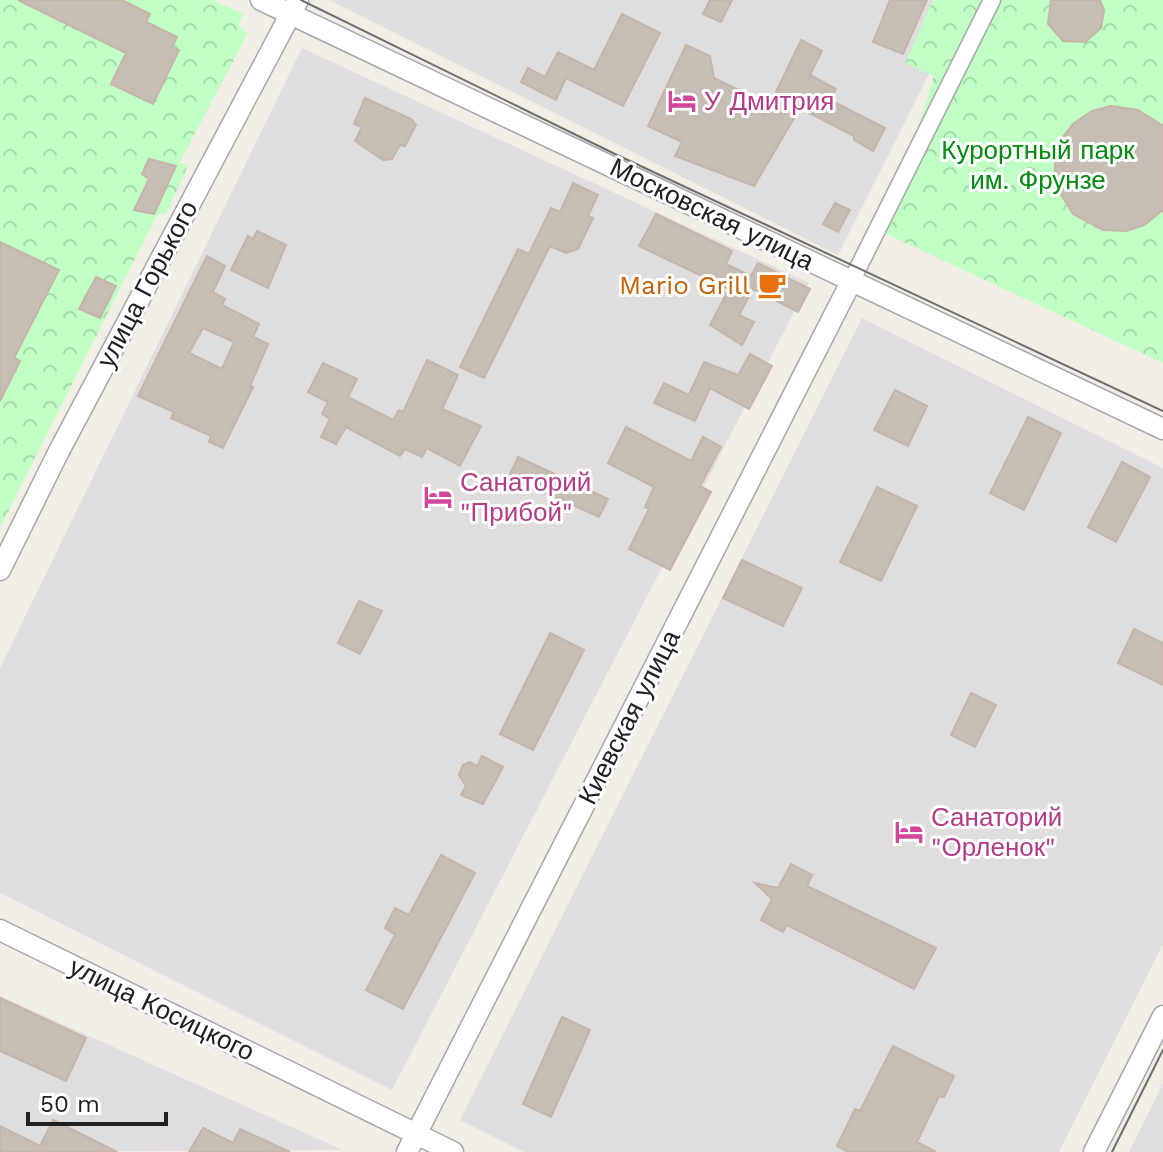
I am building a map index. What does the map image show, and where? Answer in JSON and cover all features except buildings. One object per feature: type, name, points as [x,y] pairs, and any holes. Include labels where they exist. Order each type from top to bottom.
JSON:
[{"type":"street","name":"Московская улица","points":[[261,0],[294,7],[851,282],[1163,429]]},
{"type":"street","points":[[851,282],[992,0]]},
{"type":"street","name":"улица Горького","points":[[0,570],[294,7]]},
{"type":"street","name":"Киевская улица","points":[[412,1143],[851,282]]},
{"type":"street","name":"улица Косицкого","points":[[0,930],[412,1143],[453,1152]]},
{"type":"street","points":[[1094,1152],[1163,1016]]},
{"type":"shaded area","points":[[329,0],[966,0],[838,255]]},
{"type":"shaded area","points":[[302,48],[809,283],[392,1090],[0,893],[0,668]]},
{"type":"shaded area","points":[[862,318],[1163,468],[1163,944],[1059,1152],[524,1152],[460,1120]]},
{"type":"shaded area","points":[[0,996],[343,1150],[0,1152]]},
{"type":"shaded area","points":[[1163,1083],[1163,1152],[1129,1152]]},
{"type":"green space","points":[[0,0],[213,0],[243,14],[238,26],[248,33],[180,162],[188,166],[166,214],[157,215],[0,528]]},
{"type":"green space","name":"Курортный парк им. Фрунзе","points":[[933,0],[1163,0],[1163,363],[886,234],[934,76],[905,63]]},
{"type":"tram line","points":[[301,0],[615,154],[1163,411]]},
{"type":"tram line","points":[[1112,1152],[1163,1050]]},
{"type":"place","name":"У Дмитрия","points":[[682,101]]},
{"type":"place","name":"Mario Grill","points":[[772,285]]},
{"type":"place","name":"Санаторий \"Прибой\"","points":[[438,497]]},
{"type":"place","name":"Санаторий \"Орленок\"","points":[[909,832]]}]
